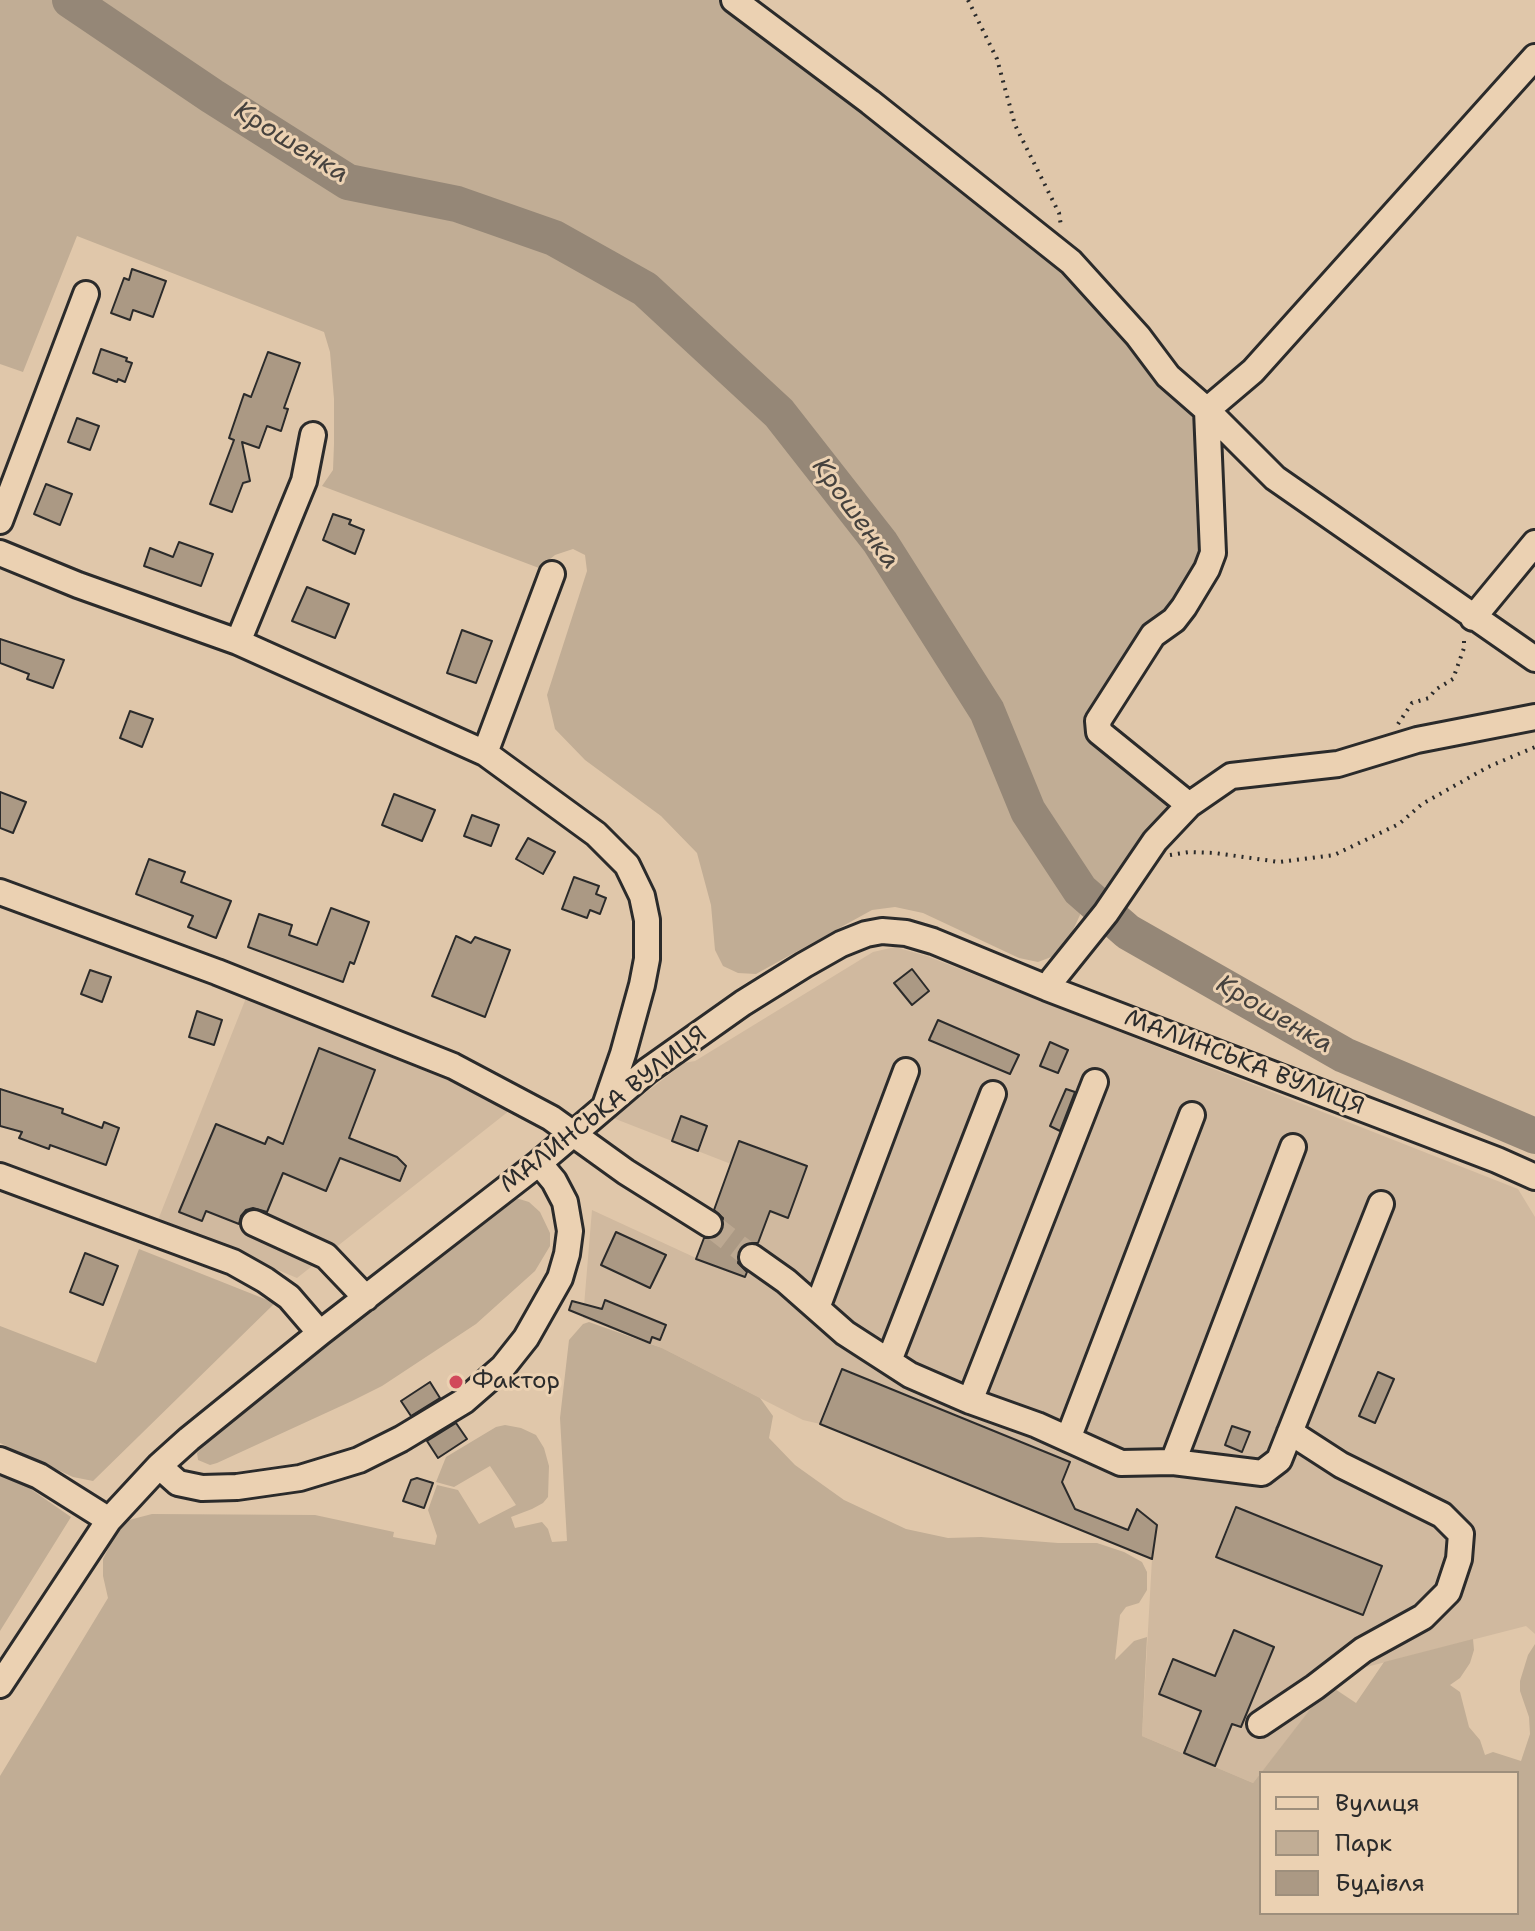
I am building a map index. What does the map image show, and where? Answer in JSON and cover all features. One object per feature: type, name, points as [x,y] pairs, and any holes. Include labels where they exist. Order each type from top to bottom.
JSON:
[{"type":"street","points":[[734,0],[870,102],[1071,262],[1138,336],[1168,376],[1275,478],[1535,659]]},
{"type":"street","points":[[1207,410],[1253,371],[1535,57]]},
{"type":"street","points":[[0,521],[86,294]]},
{"type":"street","points":[[1189,805],[1099,732],[1098,721],[1153,635],[1174,620],[1184,607],[1213,553],[1207,410]]},
{"type":"street","points":[[238,642],[304,481],[313,435]]},
{"type":"street","points":[[1466,613],[1535,543]]},
{"type":"street","points":[[0,553],[78,585],[238,642],[485,753],[596,834],[627,865],[642,896],[647,920],[647,959],[627,1043],[605,1106]]},
{"type":"street","points":[[485,753],[552,574]]},
{"type":"street","points":[[1050,983],[1106,913],[1155,841],[1189,805],[1231,776],[1338,764],[1417,740],[1535,717]]},
{"type":"street","points":[[0,892],[217,972],[453,1066],[511,1095],[709,1224]]},
{"type":"street","name":"МАЛИНСЬКА ВУЛИЦЯ","points":[[0,1685],[109,1520],[159,1466],[320,1333],[539,1163],[647,1071],[743,1003],[816,958],[866,934],[882,931],[906,933],[1050,983],[1535,1177]]},
{"type":"street","points":[[817,1308],[906,1071]]},
{"type":"street","points":[[970,1401],[1095,1082]]},
{"type":"street","points":[[889,1361],[993,1094]]},
{"type":"street","points":[[1068,1439],[1192,1115]]},
{"type":"street","points":[[1173,1462],[1293,1147]]},
{"type":"street","points":[[159,1466],[178,1483],[202,1488],[237,1487],[300,1478],[359,1460],[464,1401],[503,1367],[526,1338],[564,1266],[570,1231],[565,1202],[554,1181],[539,1163]]},
{"type":"street","points":[[0,1176],[233,1262],[289,1297],[320,1333]]},
{"type":"street","points":[[752,1257],[786,1281],[845,1333],[910,1375],[970,1401],[1121,1463],[1173,1462],[1262,1473],[1279,1460],[1381,1204]]},
{"type":"street","points":[[254,1223],[326,1256],[366,1298]]},
{"type":"street","points":[[1260,1724],[1363,1650],[1423,1617],[1448,1592],[1459,1559],[1461,1534],[1442,1515],[1341,1465],[1290,1432]]},
{"type":"street","points":[[0,1460],[39,1476],[109,1520]]},
{"type":"path","points":[[968,0],[997,59],[1015,125],[1059,213],[1063,247],[1071,262]]},
{"type":"path","points":[[1374,753],[1380,739],[1398,724],[1412,703],[1429,698],[1435,690],[1453,679],[1464,648],[1466,613]]},
{"type":"path","points":[[1138,866],[1189,852],[1279,862],[1334,855],[1399,824],[1422,804],[1488,767],[1535,747]]},
{"type":"shaded area","points":[[895,947],[927,956],[1518,1189],[1535,1217],[1535,1634],[1526,1626],[1339,1674],[1262,1771],[1259,1771],[1253,1783],[1142,1736],[1152,1559],[820,1424],[803,1420],[662,1348],[583,1318],[592,1210],[696,1258],[731,1164],[613,1118],[684,1063],[695,1061],[873,952]]},
{"type":"shaded area","points":[[246,998],[514,1107],[297,1278],[158,1220]]},
{"type":"green space","points":[[0,0],[734,0],[1071,262],[1207,410],[1213,553],[1098,721],[1189,805],[1106,913],[1081,891],[1080,915],[1067,943],[1054,956],[1038,962],[1019,958],[923,913],[895,907],[872,910],[756,974],[738,973],[723,966],[715,950],[711,905],[697,853],[661,816],[585,760],[555,729],[547,695],[587,571],[585,555],[573,549],[555,555],[539,568],[322,486],[333,470],[334,444],[330,352],[324,332],[77,236],[23,372],[0,364]]},
{"type":"green space","points":[[516,1198],[529,1202],[540,1212],[550,1233],[550,1246],[535,1271],[476,1324],[382,1386],[352,1401],[217,1463],[210,1465],[198,1460],[197,1453],[207,1441],[503,1205]]},
{"type":"green space","points":[[139,1249],[275,1303],[93,1481],[73,1477],[0,1443],[0,1326],[96,1363]]},
{"type":"green space","points":[[589,1322],[662,1348],[760,1398],[773,1416],[769,1438],[795,1465],[844,1500],[906,1529],[948,1538],[1097,1543],[1142,1562],[1147,1572],[1147,1590],[1139,1603],[1126,1607],[1120,1615],[1115,1660],[1134,1641],[1147,1637],[1142,1736],[1253,1783],[1259,1775],[1259,1915],[1519,1915],[1519,1771],[1262,1771],[1329,1685],[1356,1703],[1384,1662],[1473,1639],[1470,1663],[1460,1678],[1450,1685],[1460,1692],[1469,1727],[1480,1740],[1485,1755],[1493,1752],[1521,1761],[1530,1734],[1520,1681],[1535,1644],[1535,1931],[0,1931],[0,1776],[108,1598],[103,1559],[114,1537],[129,1520],[152,1514],[315,1515],[394,1532],[393,1537],[435,1545],[437,1536],[428,1510],[437,1485],[458,1490],[479,1524],[516,1505],[490,1466],[454,1487],[436,1482],[446,1457],[496,1427],[505,1425],[536,1435],[549,1466],[548,1497],[532,1509],[511,1517],[515,1528],[542,1522],[552,1542],[567,1541],[560,1418],[569,1340],[583,1324]]},
{"type":"green space","points":[[0,1475],[22,1483],[71,1517],[0,1631]]},
{"type":"building","points":[[132,269],[166,281],[153,317],[133,310],[130,320],[111,313],[124,278],[129,280]]},
{"type":"building","points":[[101,349],[127,358],[126,361],[132,363],[125,382],[93,373]]},
{"type":"building","points":[[268,352],[300,363],[284,408],[288,409],[281,431],[267,426],[259,448],[242,442],[250,481],[243,483],[232,512],[210,504],[234,440],[229,438],[244,394],[251,397]]},
{"type":"building","points":[[77,418],[99,426],[90,450],[68,442]]},
{"type":"building","points":[[46,484],[72,494],[60,525],[34,514]]},
{"type":"building","points":[[333,514],[351,520],[349,524],[364,530],[355,554],[323,540]]},
{"type":"building","points":[[179,542],[213,554],[201,586],[144,566],[150,548],[173,557]]},
{"type":"building","points":[[307,587],[349,604],[335,638],[292,621]]},
{"type":"building","points":[[462,630],[492,641],[476,683],[447,673]]},
{"type":"building","points":[[0,639],[64,660],[53,688],[27,679],[29,674],[0,663]]},
{"type":"building","points":[[130,711],[153,719],[142,747],[120,738]]},
{"type":"building","points":[[0,792],[26,802],[13,833],[0,828]]},
{"type":"building","points":[[394,794],[435,810],[422,841],[382,825]]},
{"type":"building","points":[[472,815],[499,825],[491,846],[464,836]]},
{"type":"building","points":[[528,838],[555,852],[543,874],[516,859]]},
{"type":"building","points":[[149,859],[185,872],[181,882],[231,901],[216,938],[188,927],[193,916],[136,894]]},
{"type":"building","points":[[574,877],[599,886],[596,894],[606,898],[600,914],[590,910],[587,918],[562,909]]},
{"type":"building","points":[[331,908],[369,922],[354,964],[350,962],[343,982],[248,947],[259,914],[292,925],[289,935],[317,945]]},
{"type":"building","points":[[456,936],[471,943],[475,937],[510,950],[485,1017],[432,996]]},
{"type":"building","points":[[912,969],[929,991],[912,1005],[894,983]]},
{"type":"building","points":[[90,970],[111,977],[102,1002],[81,994]]},
{"type":"building","points":[[197,1011],[222,1020],[214,1045],[189,1037]]},
{"type":"building","points":[[938,1020],[1019,1055],[1010,1074],[929,1040]]},
{"type":"building","points":[[1050,1042],[1068,1050],[1058,1073],[1040,1066]]},
{"type":"building","points":[[319,1048],[375,1070],[349,1138],[397,1157],[406,1166],[400,1181],[340,1158],[326,1191],[283,1173],[267,1212],[253,1208],[246,1210],[239,1224],[206,1211],[202,1221],[179,1212],[216,1124],[265,1144],[268,1137],[283,1144]]},
{"type":"building","points":[[0,1089],[63,1109],[62,1113],[102,1128],[104,1122],[119,1128],[106,1165],[50,1145],[49,1149],[19,1138],[22,1132],[0,1126]]},
{"type":"building","points":[[1066,1089],[1075,1092],[1060,1131],[1050,1126]]},
{"type":"building","points":[[681,1116],[707,1126],[698,1151],[672,1141]]},
{"type":"building","points":[[739,1141],[807,1166],[788,1218],[770,1211],[758,1243],[746,1243],[739,1249],[738,1263],[747,1272],[745,1277],[696,1259],[704,1238],[715,1238],[722,1231],[723,1218],[714,1210]]},
{"type":"building","points":[[616,1232],[666,1255],[650,1288],[601,1265]]},
{"type":"building","points":[[85,1253],[118,1266],[103,1305],[70,1292]]},
{"type":"building","points":[[605,1300],[666,1325],[660,1340],[652,1337],[650,1343],[569,1310],[572,1301],[602,1309]]},
{"type":"building","points":[[842,1369],[1070,1462],[1062,1482],[1075,1509],[1128,1530],[1137,1509],[1157,1525],[1152,1559],[820,1424]]},
{"type":"building","points":[[1378,1372],[1394,1379],[1375,1423],[1359,1416]]},
{"type":"building","points":[[430,1382],[440,1398],[411,1416],[401,1401]]},
{"type":"building","points":[[456,1423],[467,1439],[438,1458],[427,1441]]},
{"type":"building","points":[[1232,1426],[1250,1432],[1242,1452],[1225,1445]]},
{"type":"building","points":[[417,1478],[433,1483],[424,1508],[403,1501],[411,1480]]},
{"type":"building","points":[[1236,1507],[1382,1566],[1363,1615],[1216,1557]]},
{"type":"building","points":[[1234,1630],[1274,1647],[1241,1727],[1232,1724],[1215,1766],[1184,1753],[1201,1711],[1159,1694],[1173,1659],[1215,1676]]},
{"type":"waterway","name":"Крошенка","points":[[70,0],[212,96],[348,182],[457,204],[554,238],[645,289],[779,413],[880,542],[987,711],[1028,811],[1080,890],[1128,932],[1344,1055],[1535,1136]]},
{"type":"tunnel","points":[[709,1224],[752,1257]]},
{"type":"place","name":"Фактор","points":[[456,1382]]}]
